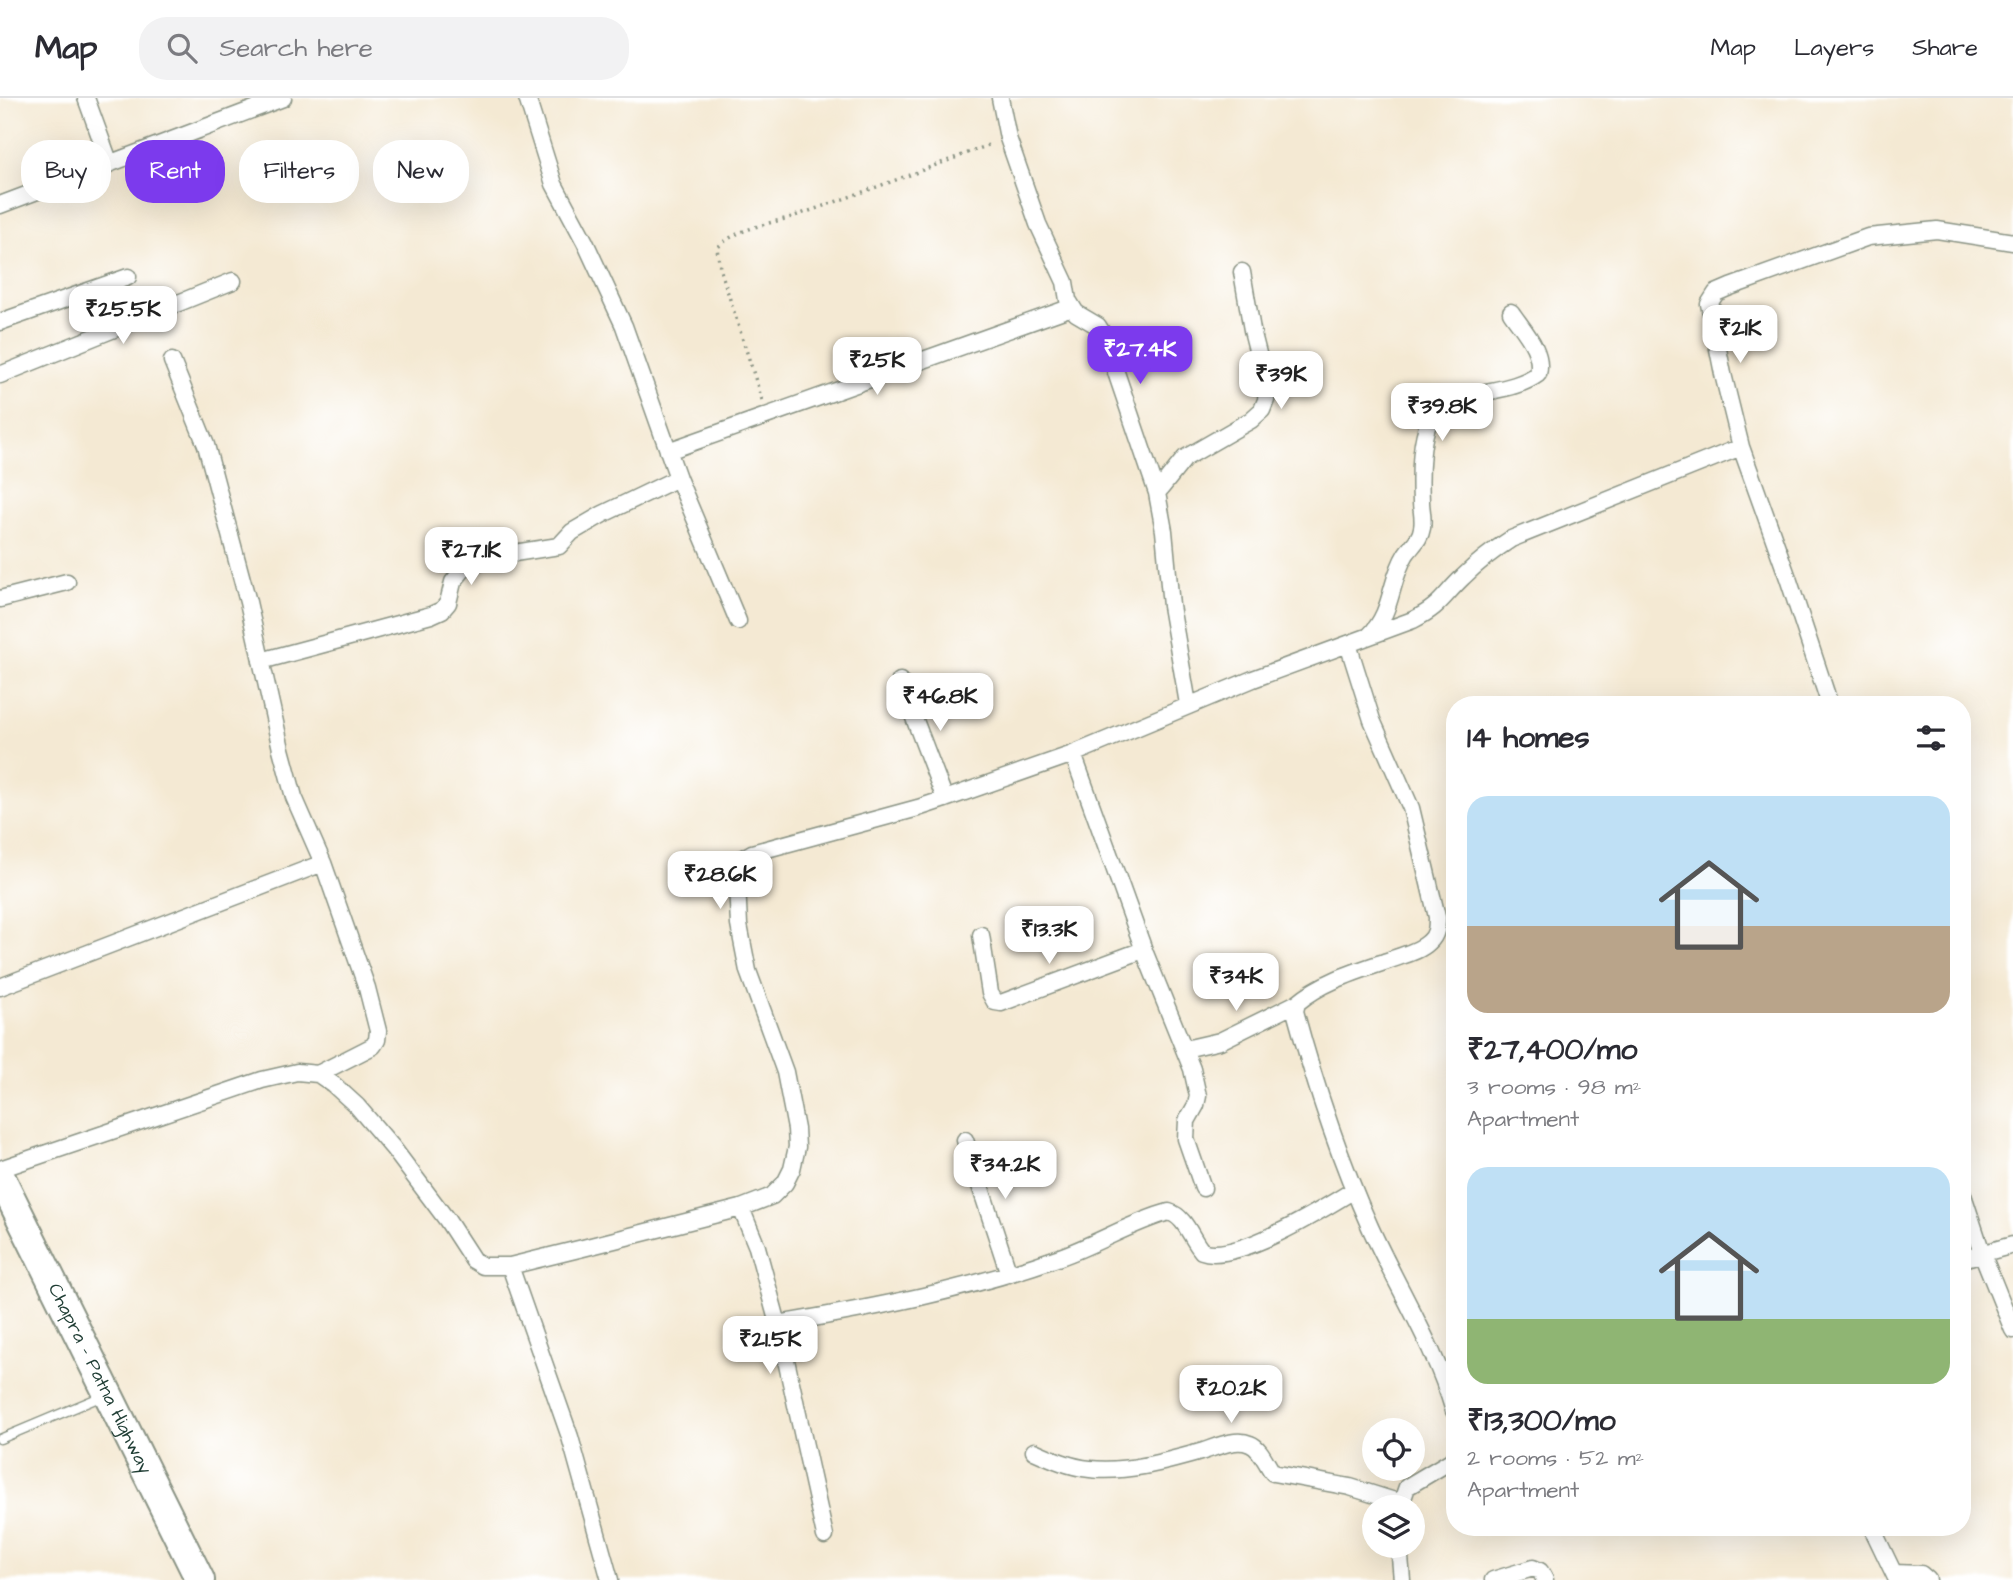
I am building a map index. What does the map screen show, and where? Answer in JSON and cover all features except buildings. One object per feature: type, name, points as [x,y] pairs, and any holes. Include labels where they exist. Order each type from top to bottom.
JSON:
[{"type":"highway","name":"Chapra - Patna Highway","points":[[0,1176],[200,1580]]},
{"type":"street","points":[[86,98],[101,140]]},
{"type":"street","points":[[111,164],[282,98]]},
{"type":"street","points":[[527,98],[554,184],[586,242],[624,326],[678,478],[738,621]]},
{"type":"street","points":[[1000,98],[1008,138],[1038,224],[1065,282],[1068,300],[1076,313],[1098,326],[1103,334],[1157,493],[1164,531],[1171,606],[1188,704]]},
{"type":"street","points":[[0,205],[21,197]]},
{"type":"street","points":[[1827,696],[1741,447],[1709,304],[1716,293],[1868,237],[1937,230],[2013,242]]},
{"type":"street","points":[[1157,493],[1185,458],[1251,420],[1262,410],[1266,400],[1267,389],[1252,330],[1242,272]]},
{"type":"street","points":[[0,322],[128,276]]},
{"type":"street","points":[[0,375],[233,281]]},
{"type":"street","points":[[668,451],[1072,307]]},
{"type":"street","points":[[1368,638],[1383,619],[1406,555],[1419,541],[1423,524],[1422,449],[1432,415],[1473,394],[1518,385],[1538,374],[1541,363],[1536,349],[1511,312]]},
{"type":"street","points":[[0,1169],[262,1080],[297,1072],[318,1074],[373,1046],[377,1040],[378,1031],[367,988],[323,863],[294,797],[206,445],[172,361]]},
{"type":"street","points":[[318,1074],[357,1106],[393,1148],[473,1260],[483,1266],[510,1266],[741,1208],[772,1196],[785,1183],[792,1169],[797,1147],[796,1129],[785,1072],[748,971],[739,925],[737,883],[743,858],[752,853],[918,808],[1073,754],[1188,704],[1368,638],[1430,612],[1462,577],[1511,538],[1741,447]]},
{"type":"street","points":[[261,661],[431,615],[442,610],[448,603],[453,582],[465,567],[508,554],[559,546],[572,532],[603,514],[678,478]]},
{"type":"street","points":[[0,599],[67,582]]},
{"type":"street","points":[[1185,1049],[1220,1041],[1354,971],[1417,950],[1430,942],[1437,932],[1437,917],[1410,808],[1372,720],[1348,645]]},
{"type":"street","points":[[900,681],[945,799]]},
{"type":"street","points":[[1073,754],[1143,950],[1185,1049],[1197,1087],[1198,1096],[1187,1121],[1186,1139],[1203,1188]]},
{"type":"street","points":[[0,987],[323,863]]},
{"type":"street","points":[[981,936],[990,993],[995,1002],[1001,1003],[1143,950]]},
{"type":"street","points":[[1297,1003],[1295,1012],[1302,1037],[1343,1162],[1411,1313],[1430,1347],[1446,1389]]},
{"type":"street","points":[[965,1140],[1009,1273]]},
{"type":"street","points":[[778,1324],[916,1299],[1009,1273],[1060,1257],[1169,1212],[1180,1219],[1202,1251],[1220,1254],[1284,1230],[1354,1190]]},
{"type":"street","points":[[741,1208],[757,1248],[778,1324],[825,1536]]},
{"type":"street","points":[[1971,1219],[2013,1329]]},
{"type":"street","points":[[1971,1256],[2013,1245]]},
{"type":"street","points":[[510,1266],[570,1437],[610,1580]]},
{"type":"street","points":[[1034,1451],[1061,1463],[1092,1470],[1131,1468],[1221,1446],[1247,1443],[1254,1446],[1273,1473],[1350,1486],[1374,1495]]},
{"type":"street","points":[[1404,1495],[1407,1487],[1446,1464]]},
{"type":"street","points":[[1876,1536],[1896,1577],[1922,1574],[1928,1580]]},
{"type":"street","points":[[1400,1558],[1402,1580]]},
{"type":"street","points":[[1493,1580],[1533,1568],[1540,1571],[1545,1580]]},
{"type":"lane","points":[[0,1439],[108,1394]]},
{"type":"path","points":[[767,416],[720,268],[717,248],[736,234],[1008,138]]}]
